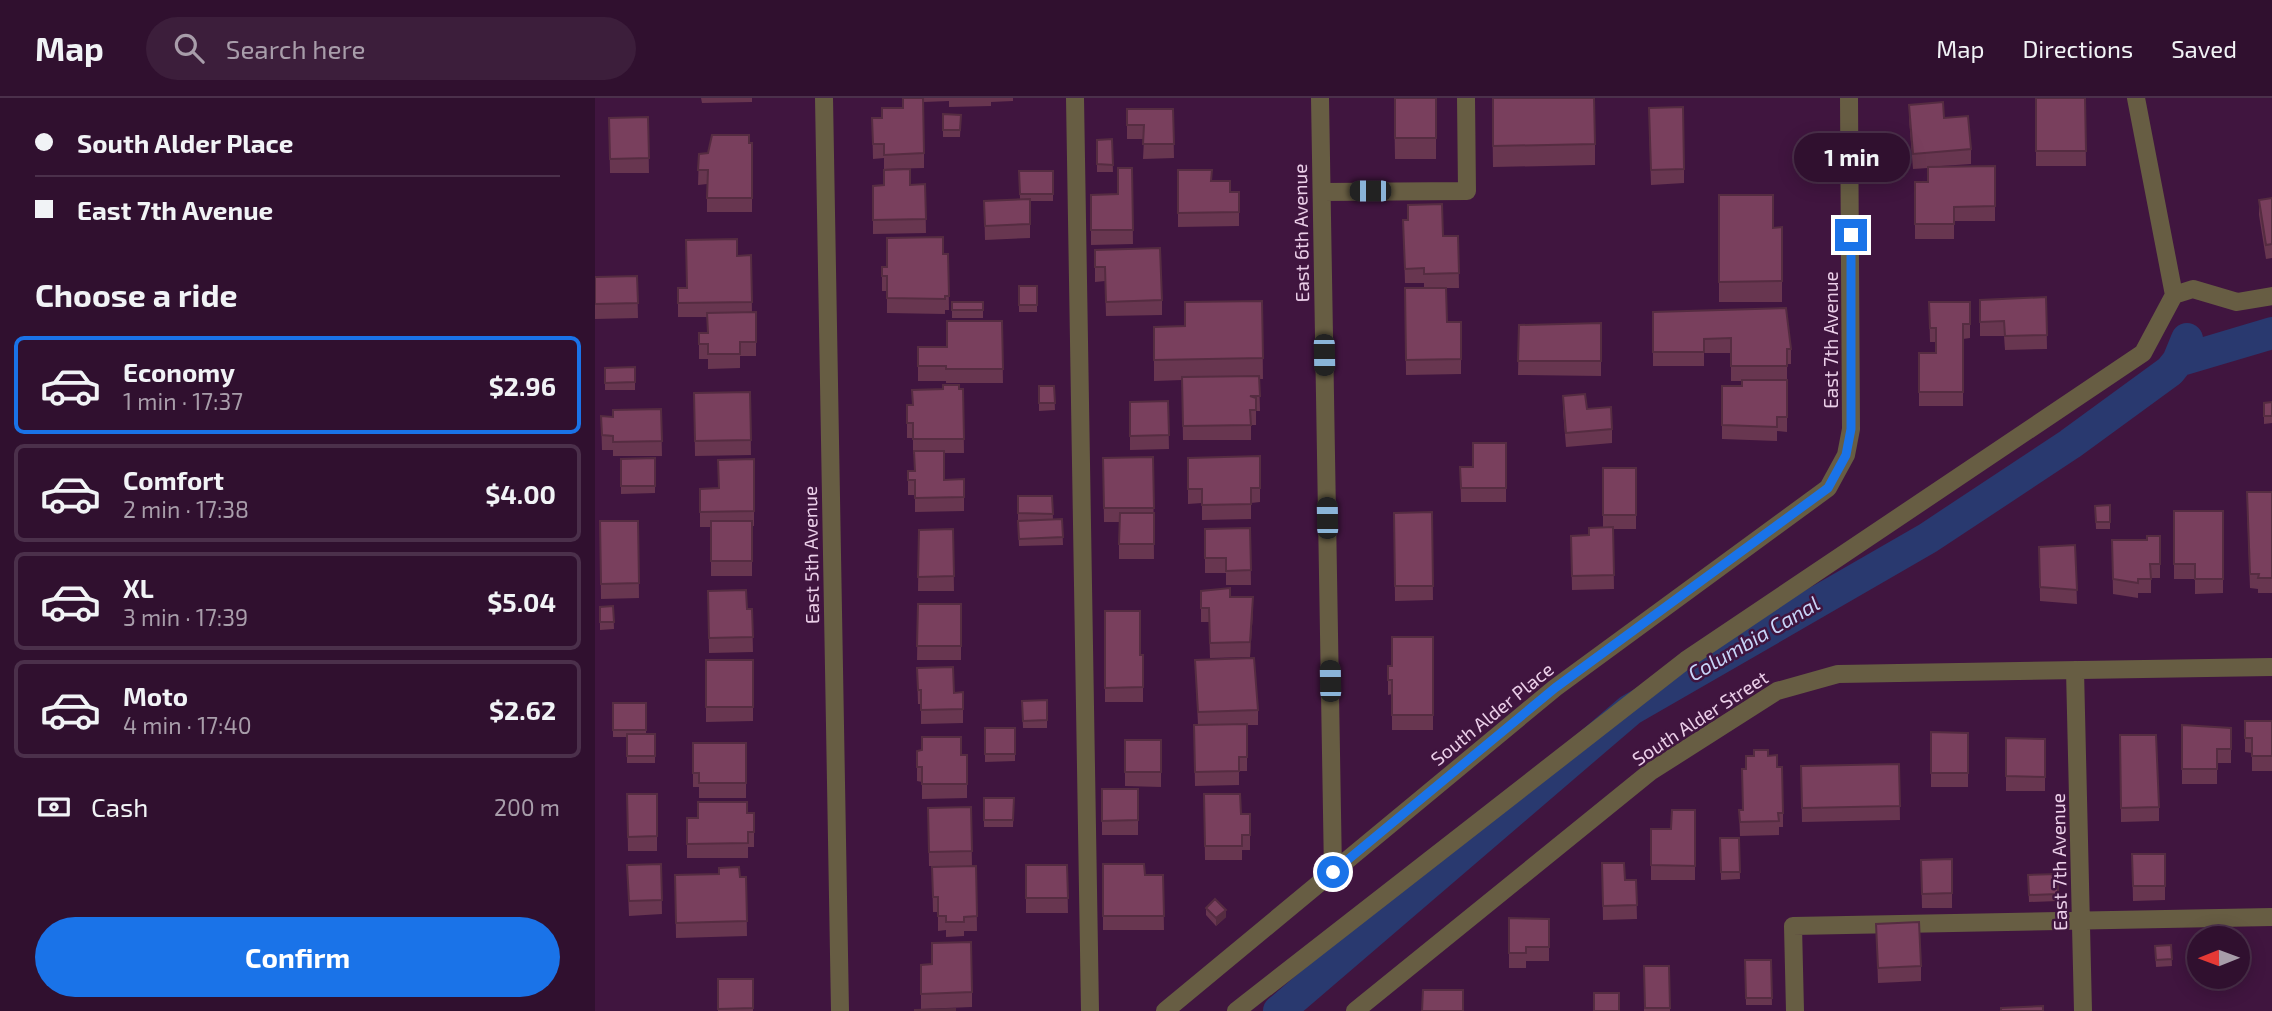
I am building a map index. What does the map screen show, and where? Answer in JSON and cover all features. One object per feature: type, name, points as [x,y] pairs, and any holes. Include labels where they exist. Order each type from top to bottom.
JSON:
[{"type":"street","name":"East 5th Avenue","points":[[824,98],[839,1011]]},
{"type":"street","points":[[1075,98],[1090,1011]]},
{"type":"street","name":"East 6th Avenue","points":[[1320,98],[1333,872]]},
{"type":"street","points":[[1322,192],[1467,191],[1466,98]]},
{"type":"street","name":"East 7th Avenue","points":[[1846,455],[1853,400],[1849,98]]},
{"type":"street","points":[[1236,1011],[1686,660],[2143,353],[2174,295],[2136,98]]},
{"type":"street","points":[[2174,295],[2193,289],[2237,303],[2272,296]]},
{"type":"street","name":"South Alder Place","points":[[1165,1011],[1555,688],[1828,488],[1846,455]]},
{"type":"street","name":"South Alder Street","points":[[1355,1011],[1650,772],[1777,691],[1838,674],[2272,667]]},
{"type":"street","name":"East 7th Avenue","points":[[2075,670],[2083,1011]]},
{"type":"street","points":[[1795,1011],[1793,926],[2272,916]]},
{"type":"building","points":[[903,98],[923,98],[924,153],[884,155],[884,144],[873,144],[872,118],[882,118],[882,108],[903,108]]},
{"type":"building","points":[[1395,98],[1436,98],[1436,138],[1395,138]]},
{"type":"building","points":[[1493,98],[1594,98],[1595,144],[1493,146]]},
{"type":"building","points":[[2036,98],[2085,98],[2086,151],[2036,151]]},
{"type":"building","points":[[1943,102],[1944,118],[1968,116],[1971,149],[1913,154],[1909,105]]},
{"type":"building","points":[[1683,107],[1684,169],[1651,170],[1649,108]]},
{"type":"building","points":[[1127,109],[1173,109],[1174,144],[1143,144],[1144,125],[1127,125]]},
{"type":"building","points":[[943,114],[961,115],[960,130],[943,130]]},
{"type":"building","points":[[648,117],[649,158],[610,159],[609,118]]},
{"type":"building","points":[[712,135],[749,135],[749,143],[752,143],[752,198],[707,198],[708,170],[698,170],[699,154],[708,153]]},
{"type":"building","points":[[1112,139],[1113,165],[1097,164],[1097,140]]},
{"type":"building","points":[[1995,166],[1995,206],[1954,207],[1954,224],[1915,224],[1915,182],[1928,182],[1928,167]]},
{"type":"building","points":[[1118,168],[1132,168],[1133,230],[1091,230],[1091,195],[1118,194]]},
{"type":"building","points":[[910,169],[910,185],[925,184],[926,219],[873,220],[873,186],[884,185],[884,170]]},
{"type":"building","points":[[1178,170],[1212,170],[1211,181],[1230,181],[1230,192],[1239,192],[1239,212],[1178,213]]},
{"type":"building","points":[[1019,171],[1053,171],[1053,194],[1020,194]]},
{"type":"building","points":[[1719,195],[1773,195],[1773,228],[1782,227],[1782,281],[1719,282]]},
{"type":"building","points":[[2272,198],[2272,244],[2266,245],[2259,200]]},
{"type":"building","points":[[1030,199],[1030,224],[985,226],[984,201]]},
{"type":"building","points":[[1442,204],[1443,236],[1458,236],[1459,273],[1424,274],[1424,268],[1405,269],[1403,220],[1408,220],[1408,205]]},
{"type":"building","points":[[943,237],[943,254],[948,254],[949,296],[945,296],[945,299],[887,298],[887,276],[882,276],[882,267],[887,267],[887,238]]},
{"type":"building","points":[[737,239],[737,256],[751,255],[752,302],[678,303],[678,288],[687,288],[686,240]]},
{"type":"building","points":[[1160,248],[1162,300],[1106,302],[1105,267],[1095,267],[1095,250]]},
{"type":"building","points":[[637,276],[638,303],[595,304],[595,277]]},
{"type":"building","points":[[1019,286],[1037,286],[1037,305],[1019,305]]},
{"type":"building","points":[[1405,288],[1446,288],[1447,322],[1461,322],[1461,359],[1406,360]]},
{"type":"building","points":[[2046,297],[2047,335],[2005,336],[2004,321],[1980,322],[1980,300]]},
{"type":"building","points":[[1262,301],[1263,358],[1154,360],[1154,327],[1185,326],[1185,302]]},
{"type":"building","points":[[952,302],[983,302],[983,310],[952,310]]},
{"type":"building","points":[[1929,302],[1970,302],[1970,324],[1963,324],[1963,392],[1919,392],[1919,353],[1936,353],[1936,328],[1930,328]]},
{"type":"building","points":[[1786,308],[1791,349],[1787,349],[1787,366],[1731,366],[1731,338],[1704,339],[1704,352],[1653,352],[1653,312]]},
{"type":"building","points":[[756,312],[756,342],[740,342],[740,354],[708,354],[708,344],[699,344],[699,333],[708,333],[707,313]]},
{"type":"building","points":[[947,321],[1002,321],[1003,369],[918,366],[918,347],[947,347]]},
{"type":"building","points":[[1601,323],[1601,361],[1518,361],[1519,325]]},
{"type":"building","points":[[635,367],[635,382],[605,383],[605,368]]},
{"type":"building","points":[[1259,376],[1260,396],[1250,396],[1256,398],[1256,410],[1250,410],[1251,425],[1183,426],[1182,377]]},
{"type":"building","points":[[1742,380],[1787,380],[1787,417],[1777,417],[1777,427],[1722,425],[1722,386],[1742,386]]},
{"type":"building","points":[[943,385],[959,385],[959,389],[963,389],[964,439],[913,439],[913,423],[907,423],[907,405],[913,405],[912,390],[943,389]]},
{"type":"building","points":[[1039,386],[1054,386],[1055,403],[1039,403]]},
{"type":"building","points":[[750,392],[751,440],[695,441],[694,393]]},
{"type":"building","points":[[1585,394],[1587,409],[1611,407],[1612,429],[1566,433],[1563,396]]},
{"type":"building","points":[[1168,401],[1169,435],[1130,436],[1130,402]]},
{"type":"building","points":[[2272,402],[2272,416],[2264,416],[2264,403]]},
{"type":"building","points":[[661,409],[662,441],[613,442],[613,436],[602,435],[601,416],[613,417],[613,410]]},
{"type":"building","points":[[1473,443],[1506,443],[1506,488],[1461,488],[1460,467],[1473,467]]},
{"type":"building","points":[[914,451],[944,451],[944,480],[964,479],[964,497],[915,498],[915,480],[908,480],[908,471],[915,471]]},
{"type":"building","points":[[1260,456],[1260,488],[1251,488],[1251,504],[1202,505],[1202,489],[1188,489],[1188,458]]},
{"type":"building","points":[[1153,457],[1154,508],[1104,508],[1103,458]]},
{"type":"building","points":[[655,458],[655,486],[621,486],[621,459]]},
{"type":"building","points":[[754,459],[754,511],[700,512],[700,489],[719,488],[718,460]]},
{"type":"building","points":[[1603,468],[1636,468],[1636,515],[1603,515]]},
{"type":"building","points":[[2247,492],[2272,492],[2272,578],[2258,578],[2259,574],[2250,574]]},
{"type":"building","points":[[1018,496],[1052,496],[1053,514],[1018,513]]},
{"type":"building","points":[[2110,505],[2110,522],[2096,522],[2095,506]]},
{"type":"building","points":[[2174,511],[2223,511],[2223,579],[2195,579],[2195,564],[2174,564]]},
{"type":"building","points":[[1432,512],[1433,586],[1395,586],[1394,513]]},
{"type":"building","points":[[1120,513],[1154,513],[1154,544],[1119,544]]},
{"type":"building","points":[[1062,519],[1063,537],[1019,539],[1018,521]]},
{"type":"building","points":[[600,521],[638,521],[639,583],[601,584]]},
{"type":"building","points":[[711,521],[752,521],[752,561],[711,561]]},
{"type":"building","points":[[1613,527],[1614,575],[1572,576],[1571,536],[1589,535],[1589,528]]},
{"type":"building","points":[[1250,528],[1251,570],[1226,571],[1226,558],[1205,558],[1205,529]]},
{"type":"building","points":[[953,529],[954,576],[918,577],[919,530]]},
{"type":"building","points":[[2147,536],[2160,536],[2160,564],[2150,564],[2151,579],[2138,579],[2138,583],[2113,579],[2112,540],[2147,540]]},
{"type":"building","points":[[2075,545],[2077,590],[2040,587],[2039,547]]},
{"type":"building","points":[[1230,588],[1230,597],[1253,597],[1250,642],[1210,643],[1209,608],[1201,608],[1201,591]]},
{"type":"building","points":[[746,590],[747,609],[752,609],[753,637],[709,638],[708,591]]},
{"type":"building","points":[[918,604],[961,604],[961,646],[917,646]]},
{"type":"building","points":[[613,606],[614,622],[600,622],[600,607]]},
{"type":"building","points":[[1105,611],[1140,611],[1143,687],[1105,688]]},
{"type":"building","points":[[1392,637],[1433,637],[1433,715],[1392,715],[1392,680],[1388,680],[1388,666],[1392,666]]},
{"type":"building","points":[[1254,658],[1258,710],[1198,712],[1195,660]]},
{"type":"building","points":[[706,660],[753,660],[753,707],[706,707]]},
{"type":"building","points":[[953,667],[954,693],[963,692],[963,709],[921,710],[917,668]]},
{"type":"building","points":[[1047,700],[1047,720],[1023,721],[1022,701]]},
{"type":"building","points":[[613,703],[646,703],[646,730],[613,730]]},
{"type":"building","points":[[2245,721],[2272,721],[2272,756],[2252,756],[2252,738],[2245,738]]},
{"type":"building","points":[[1247,724],[1247,757],[1239,757],[1239,771],[1195,772],[1194,725]]},
{"type":"building","points":[[2182,725],[2231,728],[2231,749],[2217,749],[2217,769],[2182,769]]},
{"type":"building","points":[[985,728],[1015,728],[1015,754],[985,754]]},
{"type":"building","points":[[1931,732],[1968,733],[1968,773],[1931,773]]},
{"type":"building","points":[[627,734],[655,734],[655,756],[627,756]]},
{"type":"building","points":[[2120,735],[2156,735],[2159,807],[2121,808]]},
{"type":"building","points":[[922,737],[961,737],[961,755],[967,755],[967,784],[922,784],[922,767],[917,767],[917,751],[922,750]]},
{"type":"building","points":[[2006,738],[2045,739],[2045,777],[2006,776]]},
{"type":"building","points":[[1125,740],[1161,740],[1161,772],[1125,772]]},
{"type":"building","points":[[693,743],[746,743],[746,783],[699,783],[699,773],[693,773]]},
{"type":"building","points":[[1754,750],[1768,750],[1768,756],[1777,755],[1777,767],[1782,767],[1783,813],[1778,813],[1779,821],[1740,822],[1739,810],[1743,810],[1742,769],[1746,769],[1746,756],[1754,756]]},
{"type":"building","points":[[1899,764],[1900,806],[1802,808],[1801,766]]},
{"type":"building","points":[[1102,789],[1138,789],[1138,820],[1102,821]]},
{"type":"building","points":[[627,794],[657,794],[657,836],[628,837]]},
{"type":"building","points":[[1204,794],[1240,794],[1241,814],[1250,814],[1250,835],[1242,835],[1242,846],[1205,846]]},
{"type":"building","points":[[984,798],[1014,798],[1013,820],[984,820]]},
{"type":"building","points":[[698,802],[747,802],[747,813],[754,813],[754,832],[748,832],[748,843],[687,844],[687,818],[698,818]]},
{"type":"building","points":[[971,807],[972,851],[929,852],[928,808]]},
{"type":"building","points":[[1672,810],[1695,810],[1695,866],[1651,865],[1651,829],[1671,829]]},
{"type":"building","points":[[1720,838],[1739,838],[1740,872],[1721,872]]},
{"type":"building","points":[[2132,854],[2165,854],[2165,886],[2133,886]]},
{"type":"building","points":[[1952,859],[1952,893],[1922,894],[1921,860]]},
{"type":"building","points":[[1602,863],[1624,863],[1625,880],[1636,880],[1637,905],[1603,906]]},
{"type":"building","points":[[661,864],[662,900],[629,901],[627,865]]},
{"type":"building","points":[[1103,864],[1144,864],[1145,875],[1163,875],[1164,916],[1103,916]]},
{"type":"building","points":[[1026,865],[1067,865],[1068,898],[1026,898]]},
{"type":"building","points":[[976,866],[977,916],[964,917],[964,922],[946,922],[946,916],[938,916],[938,897],[933,897],[932,867]]},
{"type":"building","points":[[739,867],[740,877],[746,877],[747,921],[676,923],[675,875],[719,874],[719,868]]},
{"type":"building","points":[[2058,874],[2058,894],[2029,895],[2028,875]]},
{"type":"building","points":[[1215,899],[1226,910],[1216,918],[1206,908]]},
{"type":"building","points":[[1509,918],[1549,919],[1549,947],[1526,947],[1526,953],[1509,953]]},
{"type":"building","points":[[1919,922],[1921,966],[1878,968],[1876,924]]},
{"type":"building","points":[[971,942],[972,992],[921,994],[921,965],[932,964],[932,943]]},
{"type":"building","points":[[2171,945],[2172,959],[2156,960],[2155,946]]},
{"type":"building","points":[[1745,960],[1771,960],[1772,998],[1746,998]]},
{"type":"building","points":[[1644,966],[1669,966],[1670,1008],[1645,1008]]},
{"type":"building","points":[[718,979],[753,979],[753,1008],[718,1009]]},
{"type":"building","points":[[1423,990],[1463,990],[1463,1011],[1422,1011]]},
{"type":"building","points":[[1594,993],[1619,993],[1619,1011],[1594,1011]]},
{"type":"building","points":[[2043,1006],[2043,1011],[2001,1011],[2001,1008]]},
{"type":"building","points":[[915,1010],[955,1011],[915,1011]]},
{"type":"waterway","name":"Columbia Canal","points":[[2178,361],[2272,333]]},
{"type":"waterway","name":"Columbia Canal","points":[[1279,1011],[1630,710],[1928,538],[2070,444],[2170,371],[2178,361],[2187,339]]},
{"type":"route","points":[[1333,872],[1555,688],[1828,488],[1846,455],[1851,429],[1851,235]]}]
